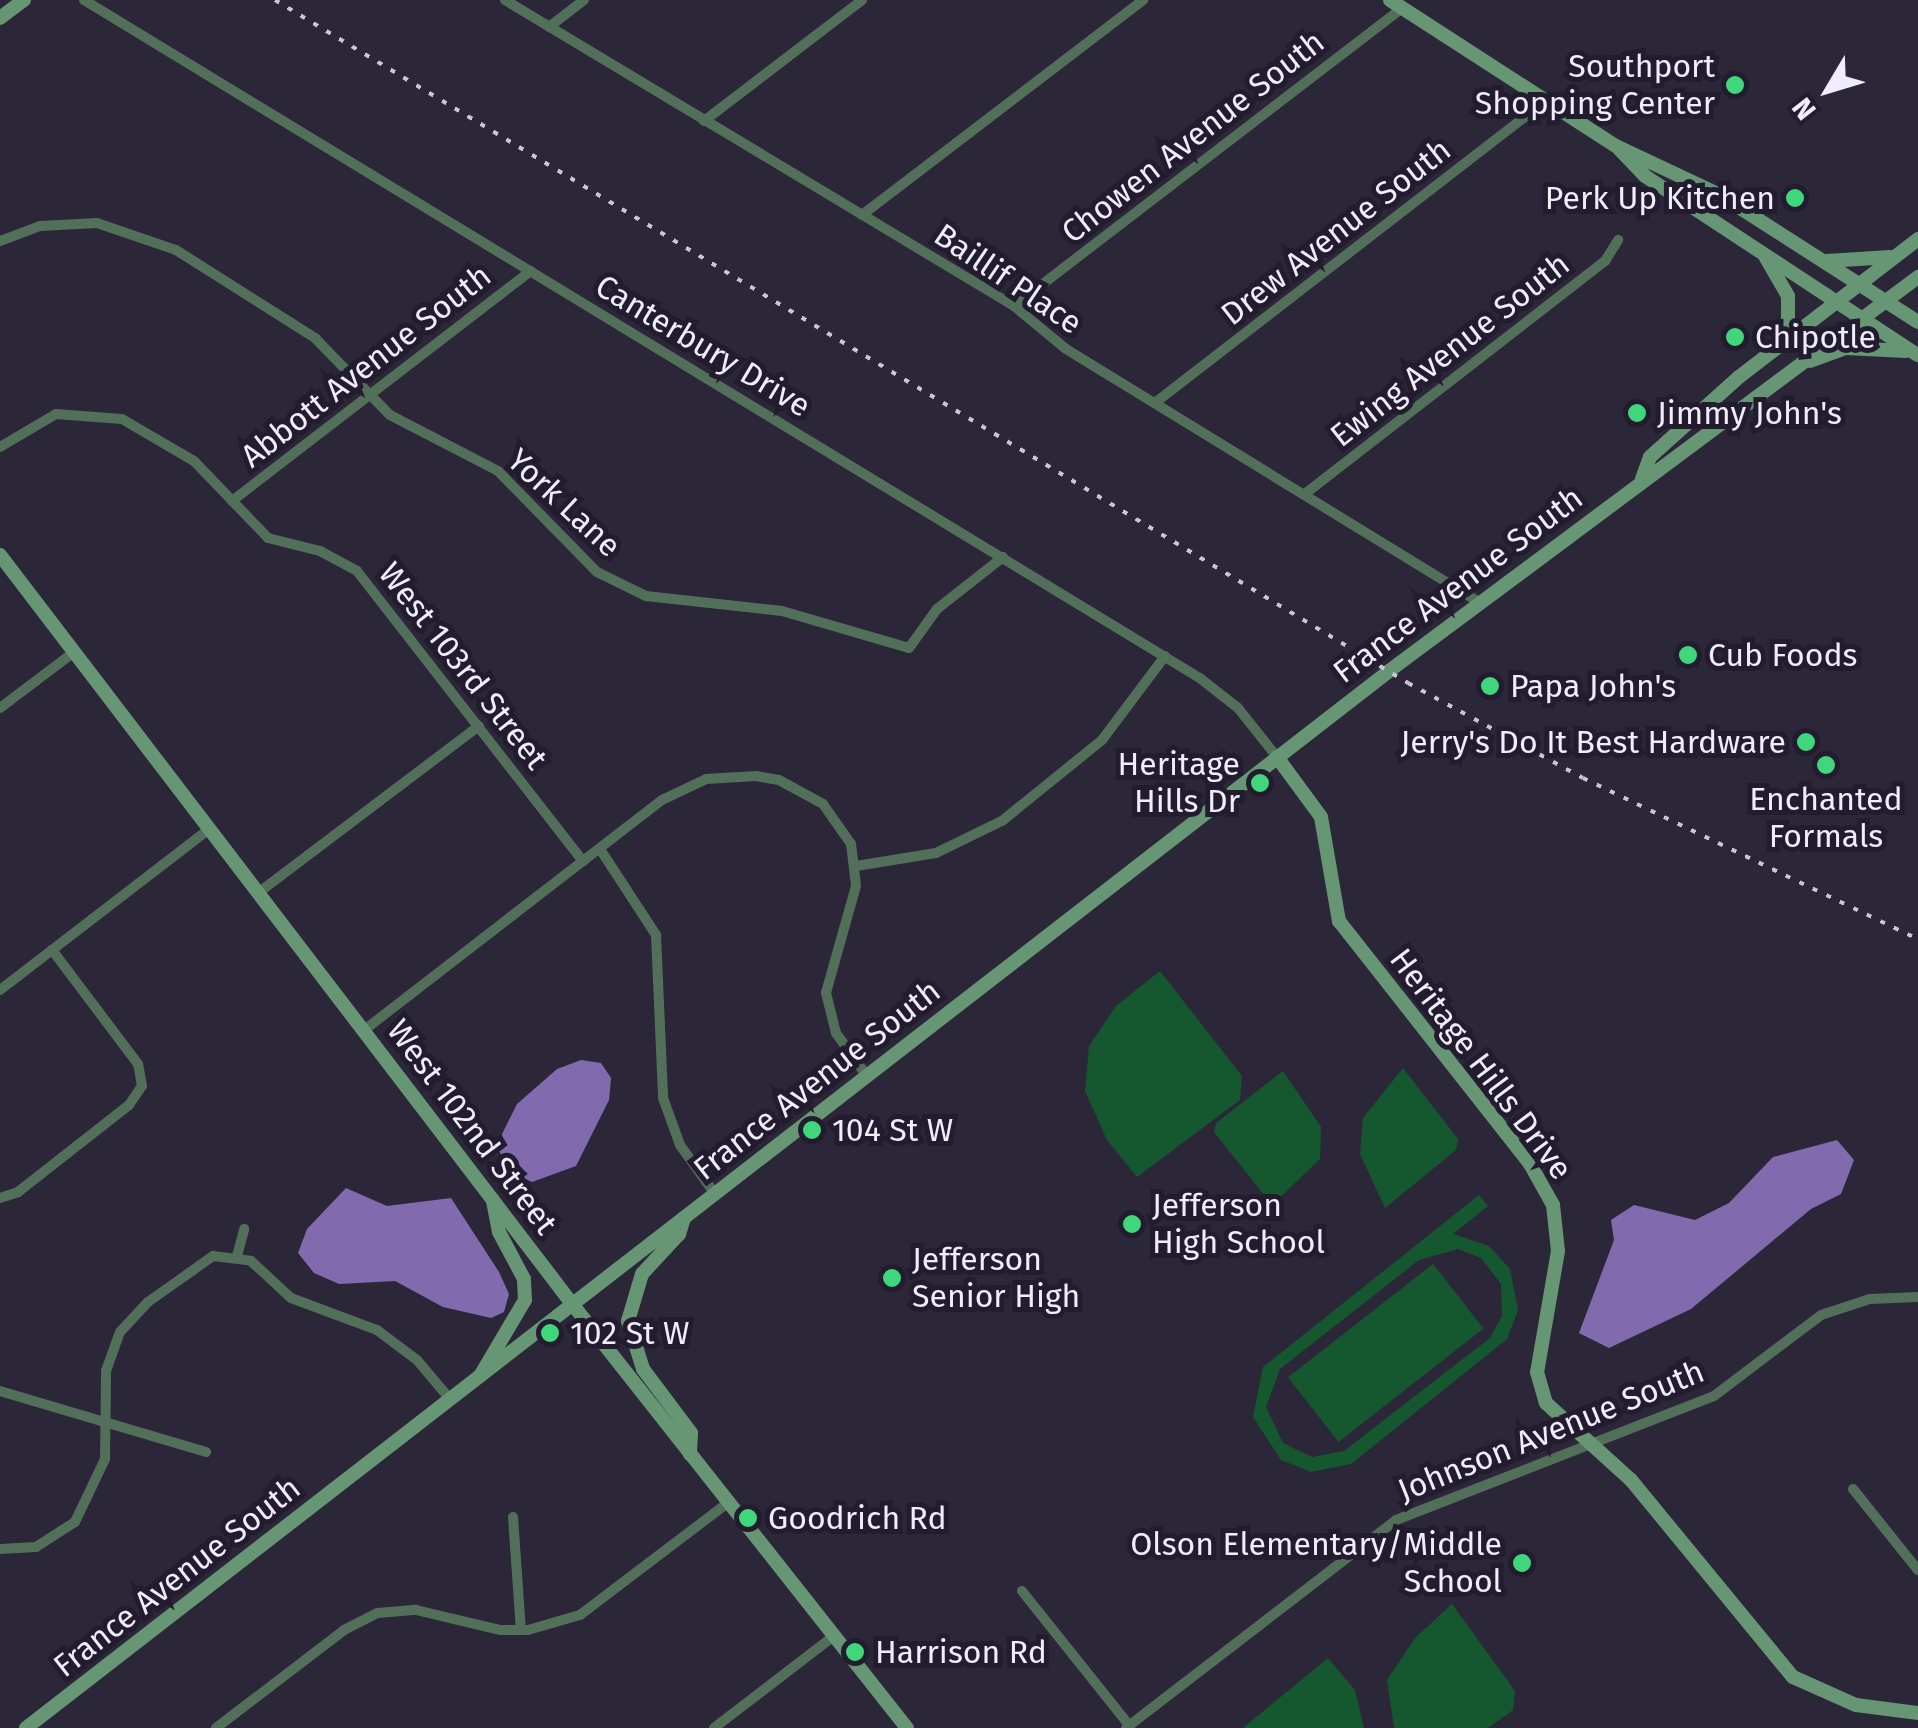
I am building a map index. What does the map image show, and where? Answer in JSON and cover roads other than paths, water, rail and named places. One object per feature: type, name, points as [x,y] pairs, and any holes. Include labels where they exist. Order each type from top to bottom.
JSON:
[{"type":"main road","points":[[0,18],[24,0]]},
{"type":"main road","points":[[1396,4],[1616,146],[1720,195],[1918,322]]},
{"type":"main road","points":[[1616,146],[1645,176],[1916,354]]},
{"type":"main road","name":"France Avenue South","points":[[1642,479],[1650,457],[1768,355],[1918,239]]},
{"type":"main road","points":[[1821,260],[1874,262],[1900,253]]},
{"type":"main road","points":[[1762,254],[1788,296],[1788,323],[1768,355]]},
{"type":"main road","name":"France Avenue South","points":[[26,1728],[1277,757],[1642,479],[1667,468],[1882,299],[1918,277]]},
{"type":"main road","points":[[1796,367],[1846,348],[1916,354]]},
{"type":"main road","name":"West 102nd Street","points":[[0,555],[573,1305],[907,1728]]},
{"type":"main road","name":"Heritage Hills Drive","points":[[1277,757],[1321,817],[1339,922],[1544,1183],[1558,1227],[1558,1250],[1539,1356],[1540,1388],[1546,1403],[1593,1441],[1792,1677],[1856,1706],[1918,1713]]},
{"type":"main road","points":[[480,1376],[525,1300],[524,1279],[499,1232],[492,1199]]},
{"type":"main road","points":[[684,1218],[679,1234],[642,1274],[628,1321],[643,1369],[691,1434],[690,1454]]},
{"type":"street","name":"Canterbury Drive","points":[[84,0],[1165,656],[1220,692],[1277,757]]},
{"type":"street","name":"Baillif Place","points":[[505,0],[1014,306],[1066,349],[1481,603]]},
{"type":"street","points":[[549,26],[584,0]]},
{"type":"street","points":[[704,120],[862,0]]},
{"type":"street","points":[[862,215],[1142,0]]},
{"type":"street","name":"Chowen Avenue South","points":[[1014,306],[1396,4]]},
{"type":"street","name":"Drew Avenue South","points":[[1156,402],[1546,102]]},
{"type":"street","name":"York Lane","points":[[0,241],[68,223],[150,237],[289,319],[338,359],[390,415],[498,472],[596,572],[646,596],[782,611],[909,648],[937,608],[1002,558]]},
{"type":"street","name":"Ewing Avenue South","points":[[1306,493],[1605,262],[1618,240]]},
{"type":"street","name":"Abbott Avenue South","points":[[232,502],[530,270]]},
{"type":"street","name":"West 103rd Street","points":[[0,446],[56,414],[100,413],[177,448],[268,538],[320,552],[358,571],[583,861]]},
{"type":"street","points":[[0,708],[74,652]]},
{"type":"street","points":[[856,866],[936,853],[1002,821],[1102,740],[1165,656]]},
{"type":"street","points":[[258,893],[479,726]]},
{"type":"street","points":[[364,1031],[662,800],[711,778],[756,776],[802,791],[842,826],[856,866],[826,993],[836,1032],[867,1076]]},
{"type":"street","points":[[0,990],[209,828]]},
{"type":"street","points":[[600,849],[656,936],[663,1098],[680,1145],[715,1194]]},
{"type":"street","points":[[0,1198],[18,1192],[129,1105],[142,1086],[138,1064],[52,950]]},
{"type":"street","points":[[237,1256],[244,1229]]},
{"type":"street","points":[[0,1549],[36,1547],[75,1522],[105,1459],[106,1371],[133,1316],[201,1262],[237,1256],[292,1298],[398,1344],[450,1399]]},
{"type":"street","name":"Johnson Avenue South","points":[[1128,1727],[1396,1520],[1714,1396],[1821,1315],[1870,1299],[1918,1297]]},
{"type":"street","points":[[0,1391],[206,1452]]},
{"type":"street","points":[[1853,1489],[1918,1570]]},
{"type":"street","points":[[216,1728],[344,1630],[378,1613],[416,1610],[520,1630],[592,1608],[729,1502]]},
{"type":"street","points":[[513,1517],[520,1630]]},
{"type":"street","points":[[1022,1592],[1128,1727]]},
{"type":"street","points":[[714,1728],[834,1636]]},
{"type":"railway","points":[[275,0],[1408,683],[1583,778],[1918,939]]},
{"type":"place","name":"Southport Shopping Center","points":[[1735,85]]},
{"type":"place","name":"Perk Up Kitchen","points":[[1795,198]]},
{"type":"place","name":"Chipotle","points":[[1735,337]]},
{"type":"place","name":"Jimmy John's","points":[[1637,413]]},
{"type":"place","name":"Cub Foods","points":[[1688,655]]},
{"type":"place","name":"Papa John's","points":[[1490,686]]},
{"type":"place","name":"Jerry's Do It Best Hardware","points":[[1806,742]]},
{"type":"place","name":"Enchanted Formals","points":[[1826,765]]},
{"type":"place","name":"Heritage Hills Dr","points":[[1260,783]]},
{"type":"place","name":"104 St W","points":[[812,1130]]},
{"type":"place","name":"Jefferson High School","points":[[1132,1224]]},
{"type":"place","name":"Jefferson Senior High","points":[[892,1278]]},
{"type":"place","name":"102 St W","points":[[550,1333]]},
{"type":"place","name":"Goodrich Rd","points":[[748,1518]]},
{"type":"place","name":"Olson Elementary/Middle School","points":[[1522,1563]]},
{"type":"place","name":"Harrison Rd","points":[[855,1652]]}]
